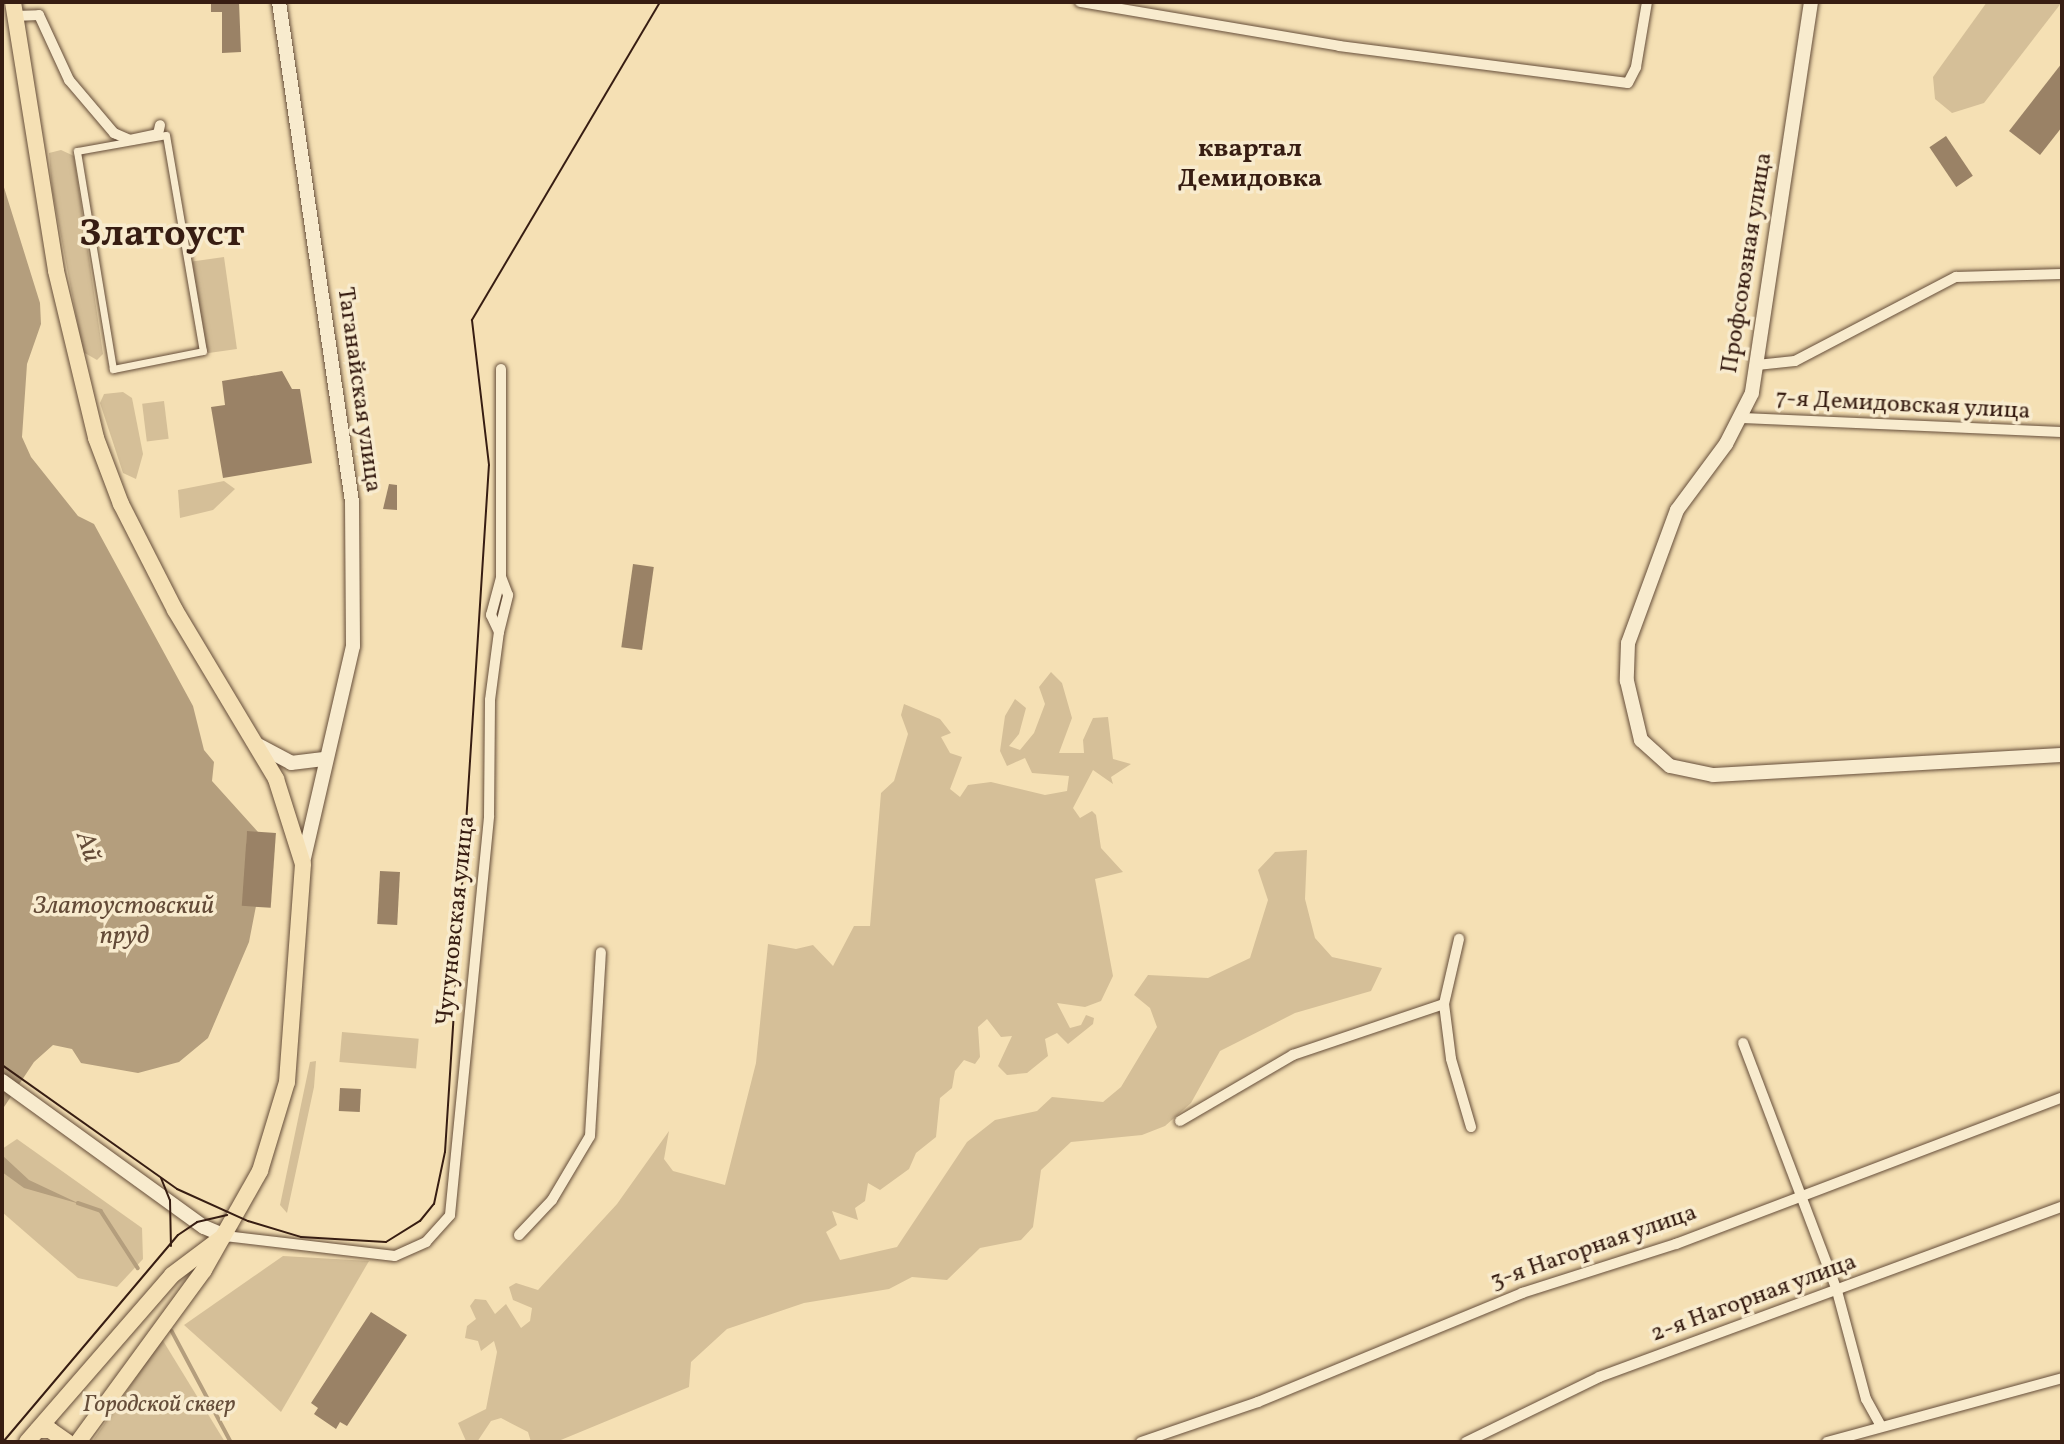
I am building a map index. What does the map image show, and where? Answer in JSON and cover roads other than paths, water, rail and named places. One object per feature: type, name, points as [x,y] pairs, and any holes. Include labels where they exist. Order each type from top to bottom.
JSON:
[{"type":"main road","name":"Таганайская улица","points":[[279,2],[351,490],[353,646],[303,864]]},
{"type":"main road","name":"Профсоюзная улица","points":[[1811,2],[1757,365],[1742,418],[1677,510],[1641,597],[1628,668],[1641,740],[1670,766],[1739,774],[2062,755]]},
{"type":"main road","points":[[13,9],[56,271],[96,438],[139,541],[276,779],[303,864],[287,1082],[250,1198],[78,1442]]},
{"type":"main road","points":[[254,743],[291,762],[326,759]]},
{"type":"main road","points":[[2,1082],[204,1227],[225,1236]]},
{"type":"main road","points":[[33,1436],[172,1275],[225,1236]]},
{"type":"main road","points":[[33,1436],[50,1430],[67,1442]]},
{"type":"street","points":[[1080,2],[1339,46],[1628,83],[1636,67],[1647,2]]},
{"type":"street","points":[[13,9],[39,15],[69,80],[114,133],[130,140],[158,134],[160,125]]},
{"type":"street","points":[[166,135],[203,351],[113,369],[77,151],[166,135]]},
{"type":"street","points":[[1757,365],[1795,361],[1956,277],[2062,274]]},
{"type":"street","name":"Чугуновская улица","points":[[225,1236],[394,1256],[426,1242],[450,1215],[489,816],[490,700],[499,632],[491,615],[501,577],[500,369]]},
{"type":"street","name":"7-я Демидовская улица","points":[[1742,418],[2062,432]]},
{"type":"street","points":[[1459,939],[1444,1003],[1451,1059],[1471,1127]]},
{"type":"street","points":[[519,1236],[552,1200],[590,1136],[601,952]]},
{"type":"street","points":[[1180,1121],[1293,1055],[1444,1003]]},
{"type":"street","points":[[1743,1043],[1837,1291],[1866,1399],[1880,1424]]},
{"type":"street","name":"3-я Нагорная улица","points":[[1141,1442],[1258,1402],[1522,1293],[1800,1198],[2062,1097]]},
{"type":"street","name":"2-я Нагорная улица","points":[[1466,1442],[1599,1377],[2062,1207]]},
{"type":"street","points":[[1827,1442],[1880,1424],[2062,1378]]},
{"type":"water","name":"Златоустовский пруд","points":[[2,181],[40,303],[41,324],[27,364],[22,437],[31,457],[78,516],[94,524],[193,706],[204,750],[214,762],[212,781],[258,832],[247,832],[245,906],[256,906],[249,942],[208,1038],[179,1062],[138,1073],[81,1063],[72,1049],[53,1045],[34,1062],[2,1110]]},
{"type":"water","points":[[2,1155],[29,1180],[80,1204],[24,1188],[2,1172]]},
{"type":"waterway","points":[[78,1203],[101,1211],[138,1268]]},
{"type":"waterway","points":[[172,1331],[231,1442]]},
{"type":"tram line","points":[[2,1065],[177,1189],[248,1221],[301,1237],[386,1242],[420,1221],[434,1204],[445,1152],[489,465],[472,320],[660,2]]},
{"type":"tram line","points":[[161,1178],[170,1200],[171,1246]]},
{"type":"tram line","points":[[3,1442],[178,1235],[197,1222],[227,1215]]},
{"type":"district","name":"квартал Демидовка","points":[[1250,165]]},
{"type":"district","name":"Златоуст","points":[[162,236]]},
{"type":"water label","name":"Ай","points":[[87,847]]},
{"type":"park label","name":"Городской сквер","points":[[159,1406]]}]
